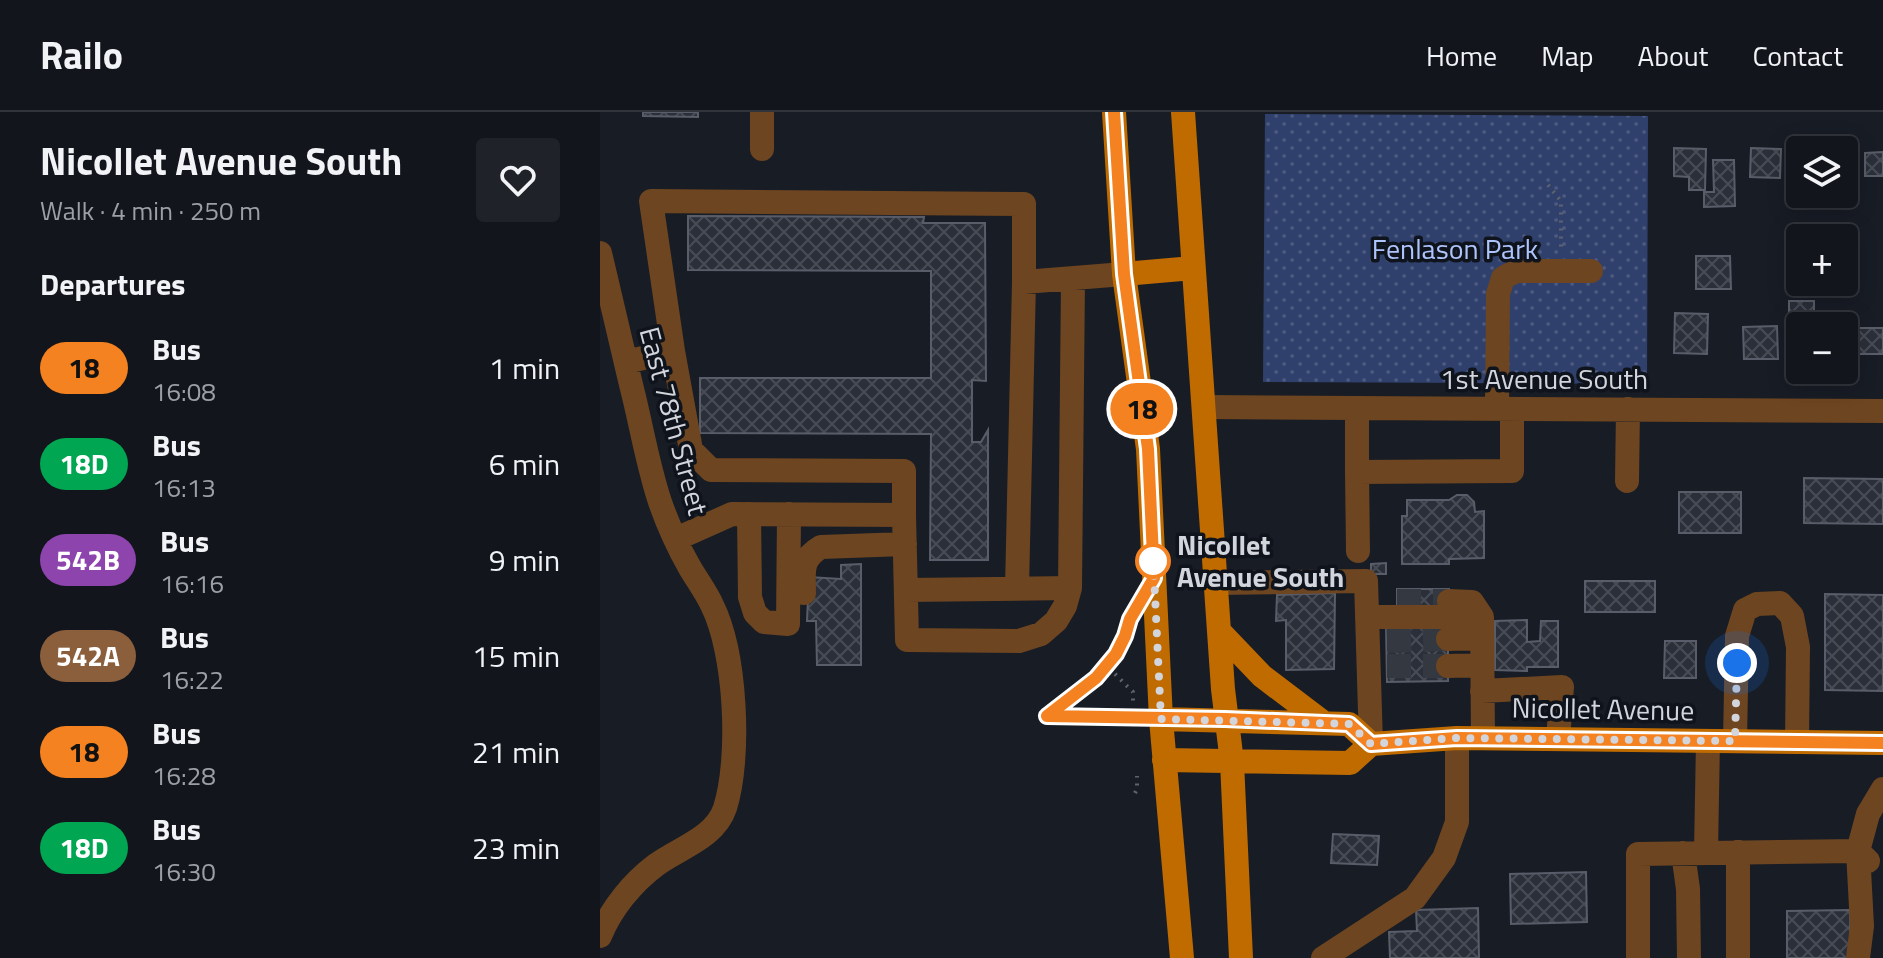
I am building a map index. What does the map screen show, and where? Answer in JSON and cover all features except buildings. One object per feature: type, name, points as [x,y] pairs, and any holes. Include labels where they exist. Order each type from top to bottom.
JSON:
[{"type":"main road","points":[[1114,112],[1124,274],[1148,449],[1161,719],[1182,958]]},
{"type":"main road","points":[[1183,112],[1225,719],[1232,762],[1241,958]]},
{"type":"main road","points":[[1124,274],[1193,268]]},
{"type":"main road","points":[[1220,632],[1262,676],[1324,723]]},
{"type":"main road","points":[[1161,719],[1349,724],[1371,744]]},
{"type":"main road","name":"Nicollet Avenue","points":[[1164,760],[1350,763],[1371,744],[1457,738],[1883,743]]},
{"type":"street","points":[[762,112],[762,149]]},
{"type":"street","points":[[1017,588],[1024,204],[651,201],[691,450],[711,470],[904,471],[907,640],[1019,641],[1041,634],[1056,621],[1065,606],[1070,588],[1073,279]]},
{"type":"street","name":"East 78th Street","points":[[600,253],[660,501],[688,565],[712,605],[725,641],[735,737],[724,810],[711,830],[656,865],[628,891],[605,923],[600,936]]},
{"type":"street","points":[[1357,472],[1512,471],[1498,294],[1503,278],[1516,271],[1591,271]]},
{"type":"street","points":[[1024,282],[1124,274]]},
{"type":"street","points":[[626,362],[673,351]]},
{"type":"street","name":"1st Avenue South","points":[[1204,407],[1883,411]]},
{"type":"street","points":[[1357,408],[1358,551]]},
{"type":"street","points":[[1627,481],[1628,409]]},
{"type":"street","points":[[676,539],[732,514],[904,515]]},
{"type":"street","points":[[749,514],[750,597],[755,613],[764,622],[788,624],[799,621],[803,614],[804,567],[812,552],[827,546],[905,544]]},
{"type":"street","points":[[788,624],[789,514]]},
{"type":"street","points":[[1216,583],[1371,616],[1482,628]]},
{"type":"street","points":[[906,590],[1070,588]]},
{"type":"street","points":[[1371,616],[1397,601]]},
{"type":"street","points":[[1449,601],[1472,602],[1482,628],[1483,738]]},
{"type":"street","points":[[1735,741],[1737,636],[1745,610],[1757,604],[1780,603],[1792,616],[1798,647],[1797,742]]},
{"type":"street","points":[[1371,616],[1378,666],[1371,744]]},
{"type":"street","points":[[1448,639],[1482,628]]},
{"type":"street","points":[[1448,666],[1482,665]]},
{"type":"street","points":[[1482,691],[1562,687],[1558,739]]},
{"type":"street","points":[[1323,958],[1415,898],[1444,858],[1457,822],[1457,738]]},
{"type":"street","points":[[1689,958],[1688,889],[1708,741]]},
{"type":"street","points":[[1858,958],[1862,926],[1858,851],[1868,814],[1883,789]]},
{"type":"street","points":[[1638,958],[1638,854],[1858,851],[1872,865],[1872,958]]},
{"type":"street","points":[[1680,958],[1681,892],[1695,852]]},
{"type":"street","points":[[1738,852],[1738,958]]},
{"type":"path","points":[[1548,185],[1561,201],[1561,256]]},
{"type":"path","points":[[1115,674],[1133,692],[1133,702]]},
{"type":"path","points":[[1135,793],[1137,776]]},
{"type":"green space","name":"Fenlason Park","points":[[1265,114],[1648,116],[1647,384],[1263,382]]},
{"type":"tunnel","points":[[1397,601],[1449,601]]},
{"type":"tunnel","points":[[1387,641],[1448,639]]},
{"type":"tunnel","points":[[1387,666],[1448,666]]},
{"type":"bus line","name":"18","points":[[1114,112],[1124,274],[1148,449],[1154,578],[1130,619],[1116,654],[1096,678],[1047,716],[1349,724],[1371,744],[1457,738],[1883,743]]},
{"type":"place","name":"Nicollet Avenue South","points":[[1153,561]]},
{"type":"route","points":[[1153,561],[1153,554],[1161,719],[1349,724],[1371,744],[1457,738],[1735,741],[1737,663]]}]
